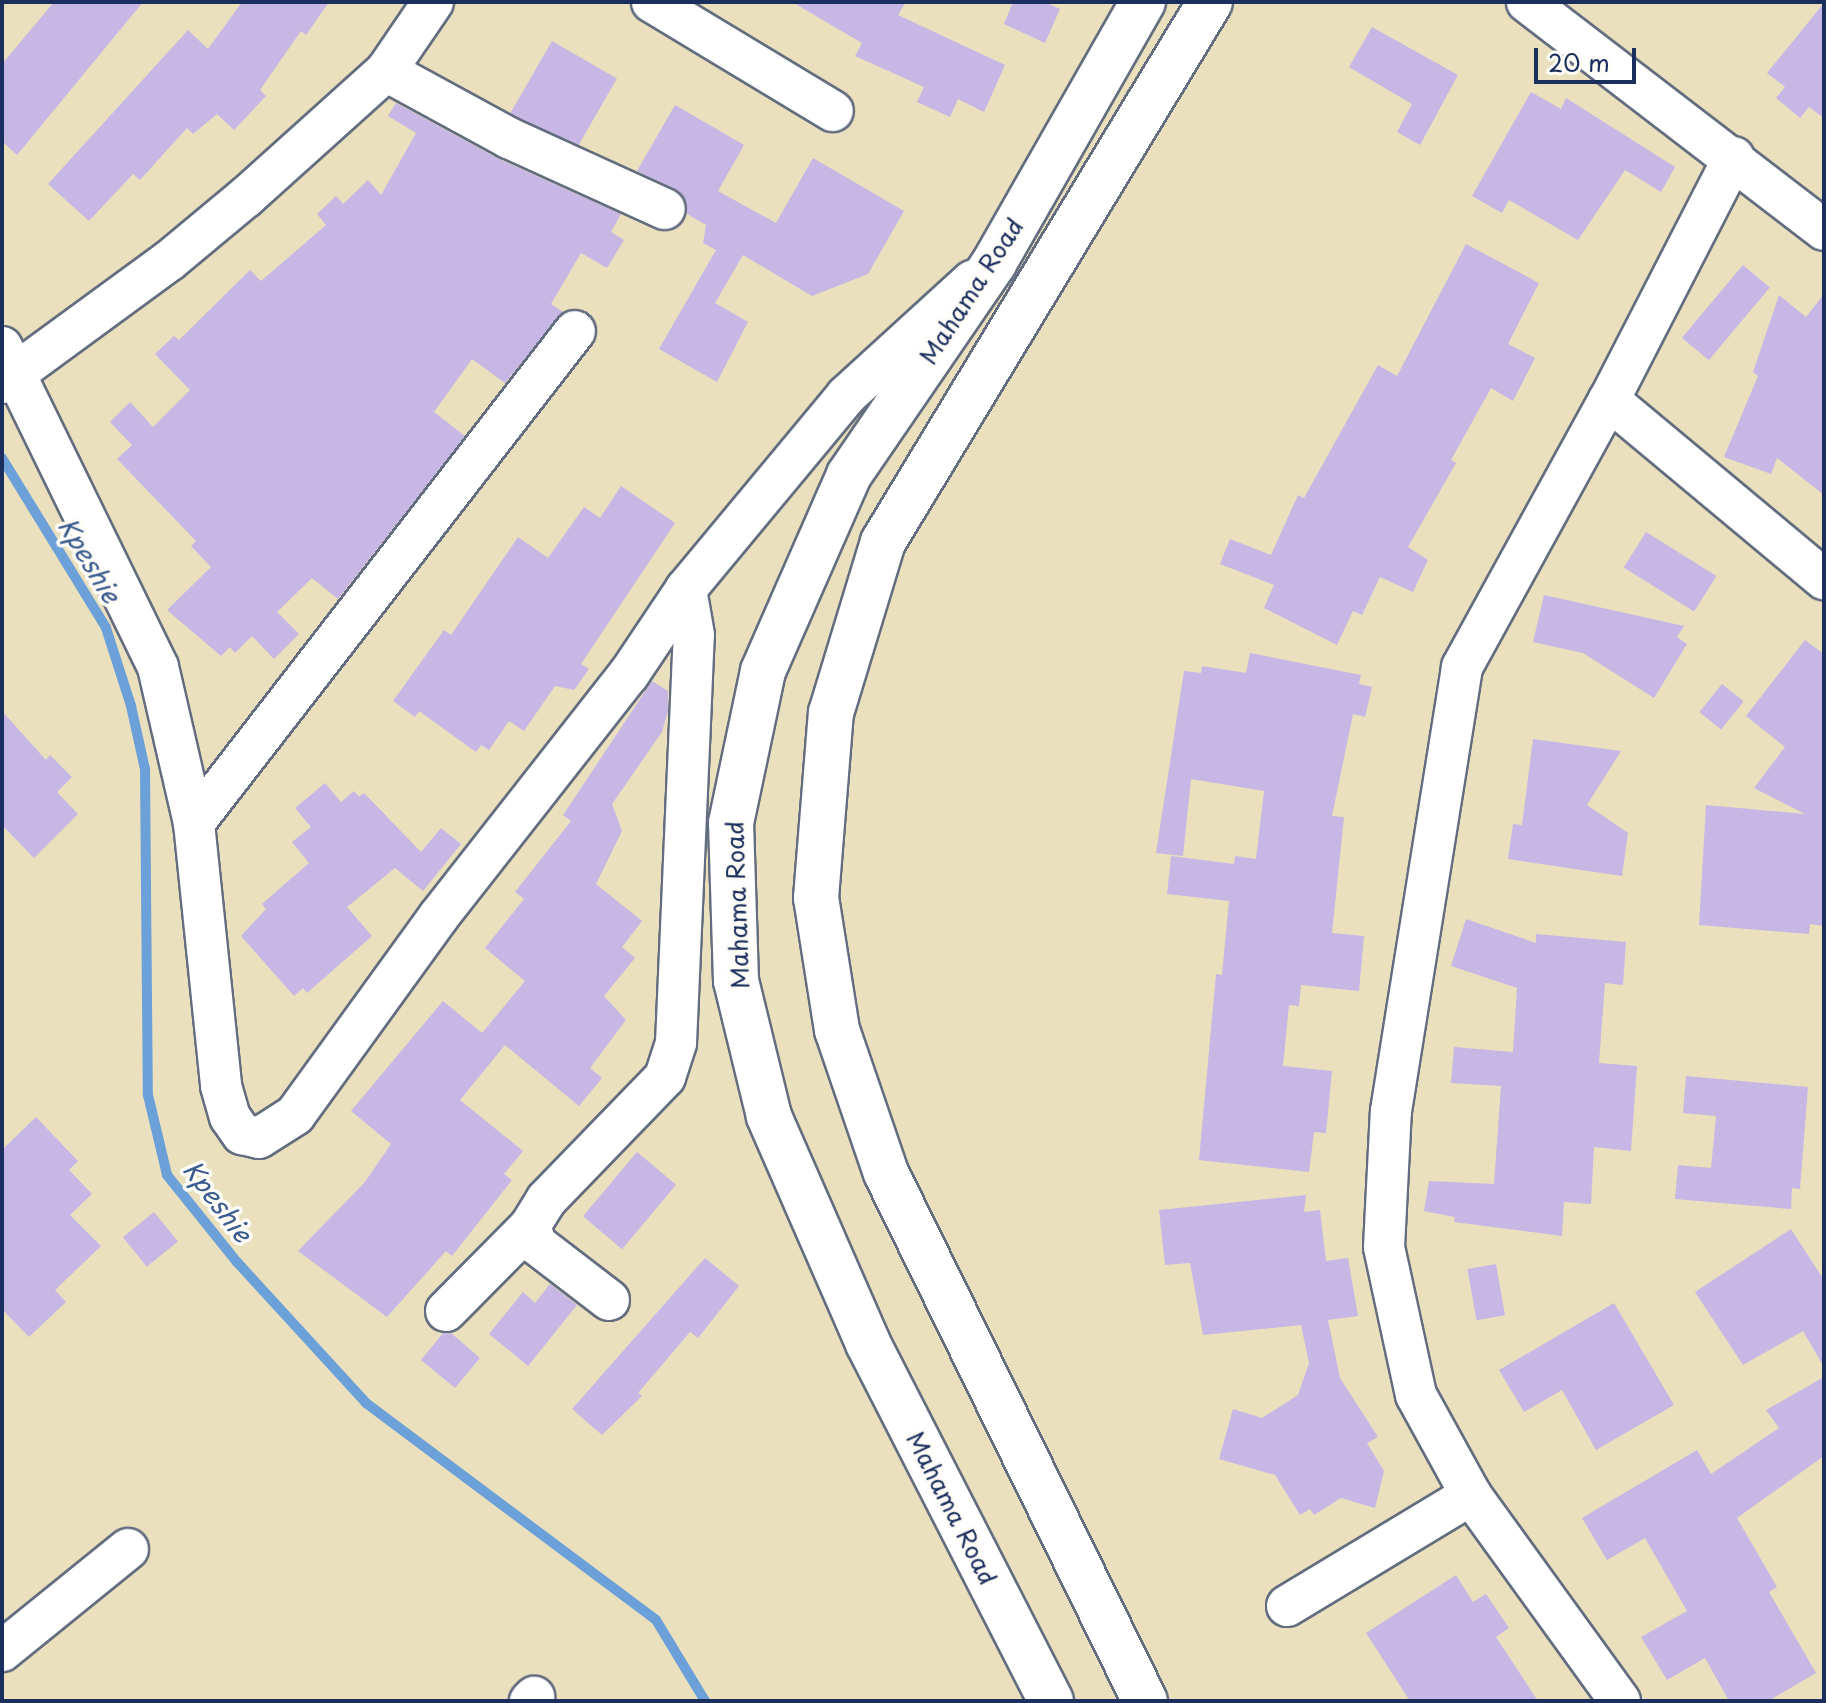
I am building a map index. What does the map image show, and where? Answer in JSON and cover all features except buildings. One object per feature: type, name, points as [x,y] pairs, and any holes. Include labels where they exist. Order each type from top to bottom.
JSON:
[{"type":"street","points":[[433,2],[386,71],[170,260],[6,367],[158,667],[194,823],[221,1086],[242,1134],[259,1138],[295,1115],[439,916],[629,674],[686,589],[846,396],[994,263]]},
{"type":"street","points":[[652,2],[833,111]]},
{"type":"street","name":"Mahama Road","points":[[1051,1701],[868,1343],[769,1116],[736,981],[731,823],[763,671],[849,475],[994,263],[1143,2]]},
{"type":"street","points":[[1145,1701],[886,1173],[837,1030],[816,898],[831,713],[883,542],[1210,2]]},
{"type":"street","points":[[1547,8],[1824,230]]},
{"type":"street","points":[[386,71],[509,138],[665,209]]},
{"type":"street","points":[[1620,1701],[1471,1495],[1416,1395],[1384,1247],[1391,1111],[1462,667],[1609,400],[1734,157]]},
{"type":"street","points":[[194,823],[575,331]]},
{"type":"street","points":[[1609,400],[1824,579]]},
{"type":"street","points":[[446,1311],[530,1226],[546,1200],[657,1087],[676,1043],[694,635],[686,589]]},
{"type":"street","points":[[530,1226],[536,1244],[609,1300]]},
{"type":"street","points":[[1287,1606],[1471,1495]]},
{"type":"street","points":[[2,1651],[128,1549]]},
{"type":"waterway","name":"Kpeshie","points":[[2,458],[106,628],[131,706],[145,769],[148,1095],[167,1175],[237,1262],[366,1403],[656,1620],[705,1701]]}]
